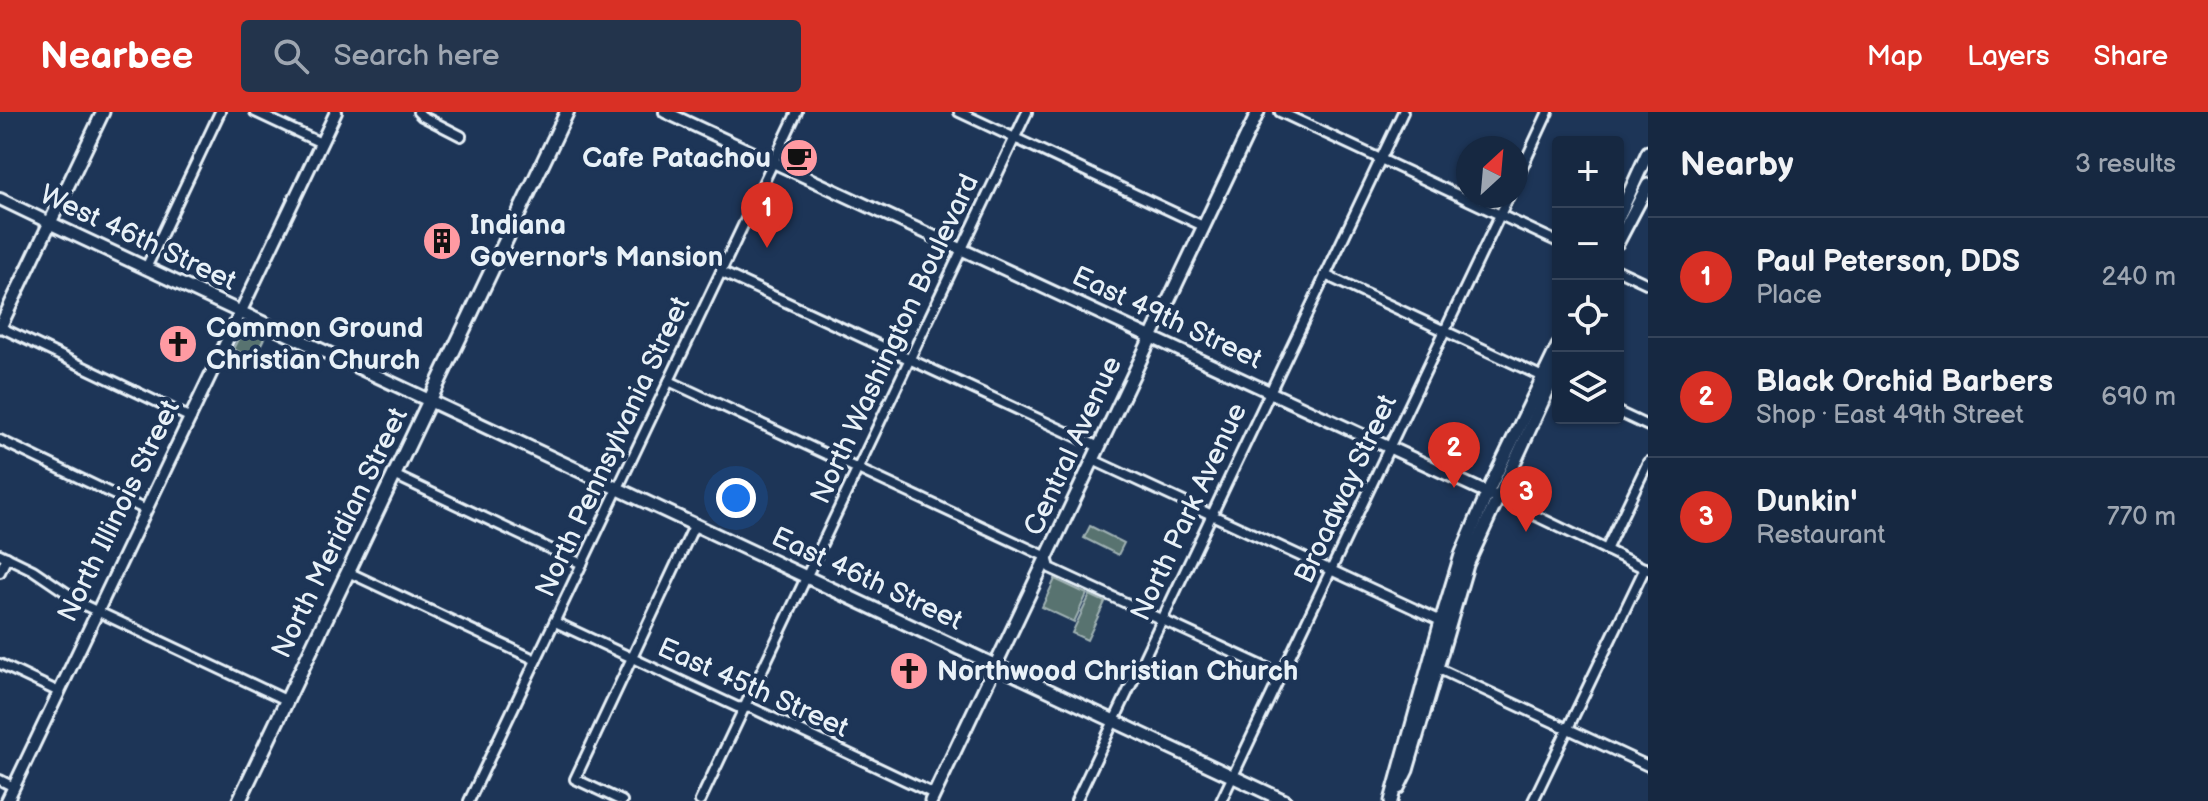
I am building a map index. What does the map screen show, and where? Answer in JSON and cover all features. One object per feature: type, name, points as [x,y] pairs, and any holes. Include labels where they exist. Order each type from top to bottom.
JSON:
[{"type":"main road","points":[[0,327],[103,112]]},
{"type":"main road","name":"North Meridian Street","points":[[239,801],[567,112]]},
{"type":"main road","name":"Central Avenue","points":[[932,797],[1258,112]]},
{"type":"main road","points":[[1623,208],[1648,152]]},
{"type":"main road","points":[[1624,231],[1648,185]]},
{"type":"main road","name":"West 46th Street","points":[[50,223],[429,401]]},
{"type":"main road","points":[[1391,801],[1461,555],[1551,380],[1557,352]]},
{"type":"main road","name":"East 46th Street","points":[[429,401],[1285,801]]},
{"type":"main road","points":[[1391,801],[1407,770],[1467,565],[1492,495]]},
{"type":"street","points":[[146,268],[220,112]]},
{"type":"street","points":[[255,112],[321,143]]},
{"type":"street","name":"North Illinois Street","points":[[7,801],[336,112]]},
{"type":"street","points":[[418,112],[461,136]]},
{"type":"street","name":"East 49th Street","points":[[665,112],[1646,569]]},
{"type":"street","name":"North Pennsylvania Street","points":[[469,801],[797,112]]},
{"type":"street","points":[[959,112],[1203,226]]},
{"type":"street","name":"North Washington Boulevard","points":[[700,801],[1027,112]]},
{"type":"street","points":[[1280,112],[1552,239]]},
{"type":"street","name":"North Park Avenue","points":[[1076,801],[1403,112]]},
{"type":"street","points":[[1528,155],[1548,112]]},
{"type":"street","name":"West 46th Street","points":[[0,199],[50,223]]},
{"type":"street","name":"Broadway Street","points":[[1221,801],[1503,208]]},
{"type":"street","points":[[721,272],[1099,447]]},
{"type":"street","points":[[1624,273],[1648,284]]},
{"type":"street","points":[[1325,275],[1551,380]]},
{"type":"street","points":[[0,327],[191,418]]},
{"type":"street","points":[[669,381],[1047,557],[1050,568],[1282,675]]},
{"type":"street","points":[[1624,415],[1648,426]]},
{"type":"street","points":[[0,440],[146,510]]},
{"type":"street","points":[[1093,460],[1441,621]]},
{"type":"street","points":[[1606,550],[1648,462]]},
{"type":"street","points":[[394,475],[582,564]]},
{"type":"street","points":[[622,801],[575,779],[694,526]]},
{"type":"street","points":[[0,572],[3,555],[33,570],[78,602],[286,700]]},
{"type":"street","points":[[1533,801],[1646,569]]},
{"type":"street","points":[[348,572],[536,660]]},
{"type":"street","name":"East 45th Street","points":[[555,622],[737,707],[752,708],[932,797]]},
{"type":"street","points":[[0,664],[59,692]]},
{"type":"street","points":[[1437,668],[1648,766]]},
{"type":"street","points":[[0,780],[14,787]]},
{"type":"green space","points":[[247,323],[267,332],[256,355],[253,354],[251,358],[233,349]]},
{"type":"green space","points":[[1090,526],[1124,543],[1118,555],[1084,538]]},
{"type":"green space","points":[[1055,579],[1087,594],[1074,622],[1042,607]]},
{"type":"green space","points":[[1090,595],[1105,602],[1087,640],[1072,633]]},
{"type":"place","name":"Cafe Patachou","points":[[799,158]]},
{"type":"place","name":"Indiana Governor's Mansion","points":[[442,241]]},
{"type":"place","name":"Paul Peterson, DDS","points":[[767,248]]},
{"type":"place","name":"Common Ground Christian Church","points":[[178,344]]},
{"type":"place","name":"Black Orchid Barbers","points":[[1454,488]]},
{"type":"place","name":"Dunkin'","points":[[1526,532]]},
{"type":"place","name":"Northwood Christian Church","points":[[909,671]]}]
